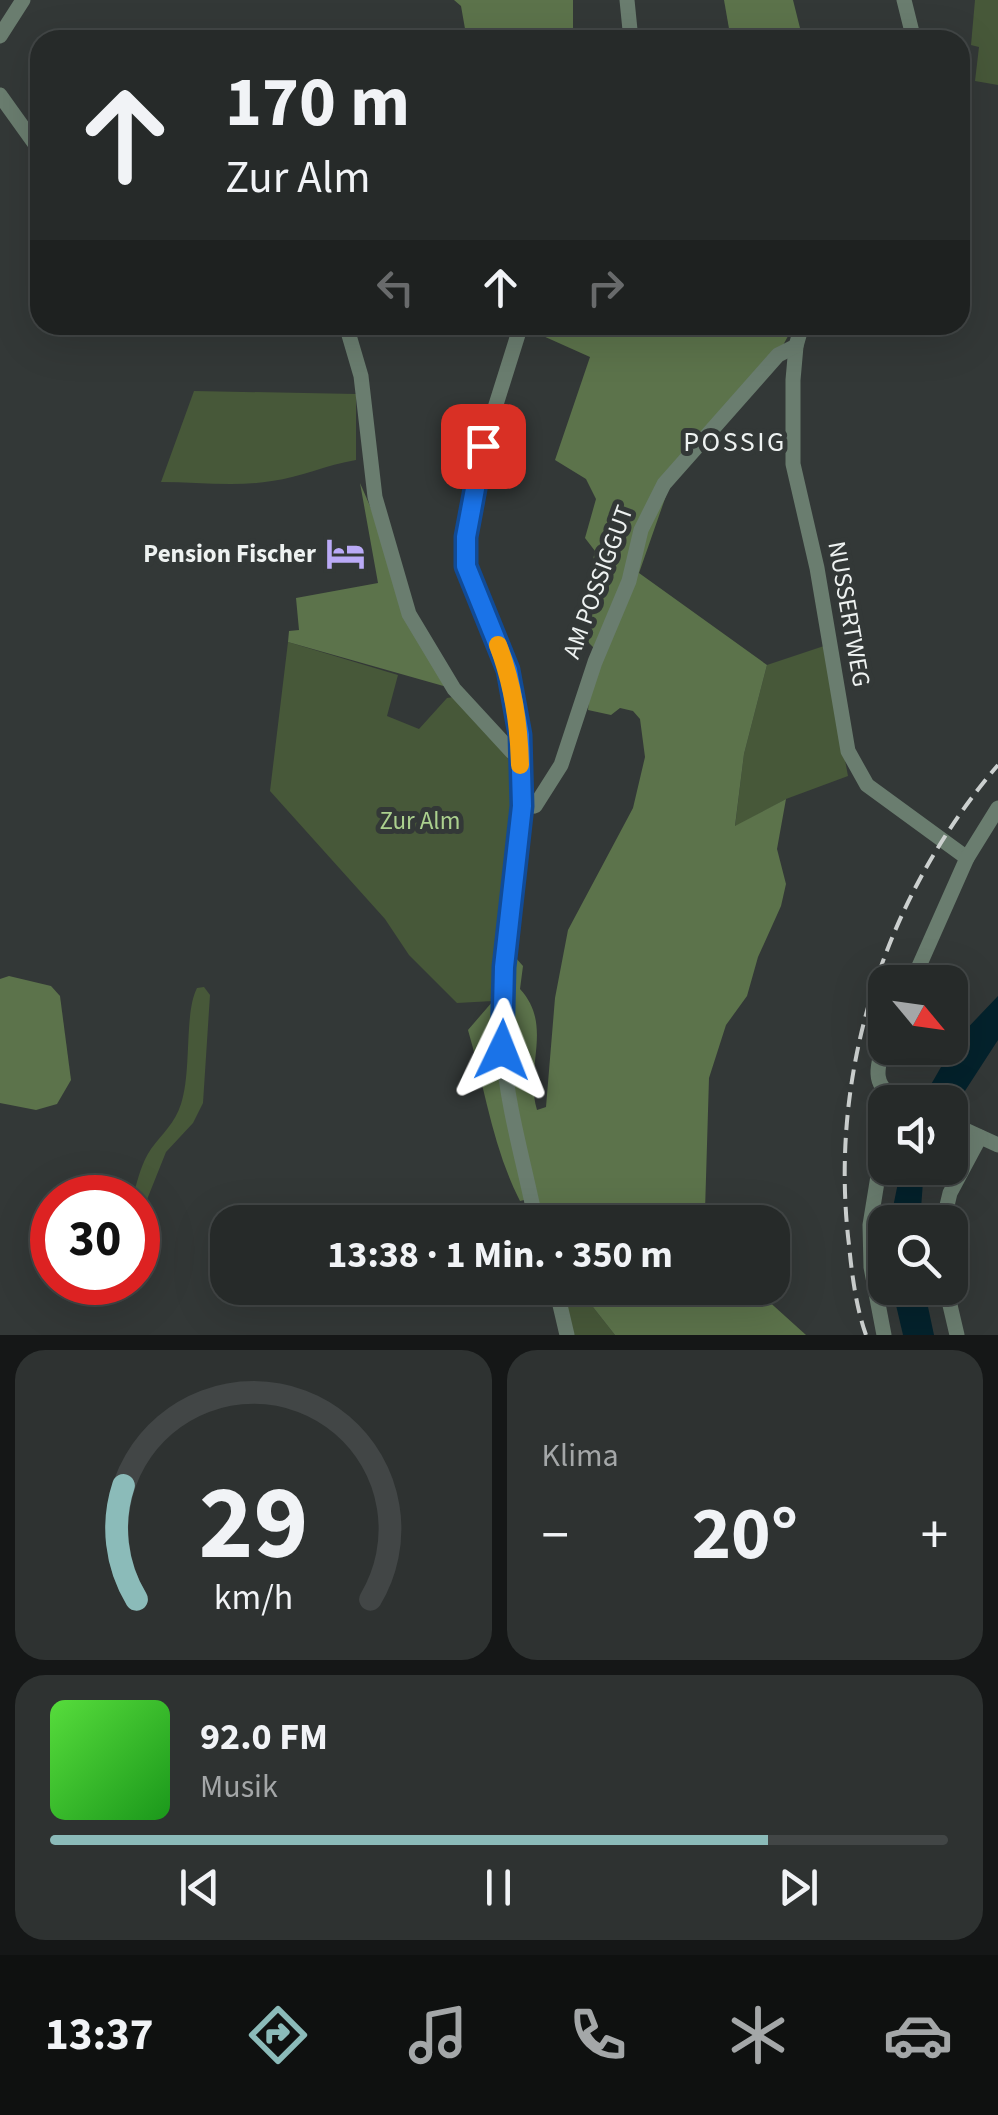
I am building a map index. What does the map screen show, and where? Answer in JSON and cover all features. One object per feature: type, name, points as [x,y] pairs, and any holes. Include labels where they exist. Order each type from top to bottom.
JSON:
[{"type":"street","points":[[0,36],[23,0]]},
{"type":"street","points":[[627,0],[630,30]]},
{"type":"street","points":[[904,0],[912,30]]},
{"type":"street","points":[[0,96],[30,137]]},
{"type":"street","points":[[349,335],[360,376],[375,497],[410,614],[454,690],[512,752],[520,754]]},
{"type":"street","points":[[518,335],[483,446],[466,537],[466,566],[508,670],[520,754],[522,806],[504,967],[502,1050],[533,1205]]},
{"type":"street","name":"NUSSERTWEG","points":[[799,335],[794,464],[818,568],[848,751],[867,785],[967,858]]},
{"type":"street","name":"AM POSSIGGUT","points":[[522,806],[535,806],[561,765],[594,662],[624,594],[641,530],[664,484],[778,355],[796,346]]},
{"type":"street","points":[[920,965],[967,858],[998,808]]},
{"type":"street","points":[[968,1131],[998,1145]]},
{"type":"street","points":[[877,1185],[870,1225],[871,1267],[884,1335]]},
{"type":"street","points":[[560,1305],[567,1335]]},
{"type":"street","points":[[950,1305],[958,1335]]},
{"type":"green space","points":[[454,0],[573,0],[573,30],[465,30],[461,6]]},
{"type":"green space","points":[[724,0],[793,0],[800,30],[729,30]]},
{"type":"green space","points":[[975,0],[998,0],[998,85],[975,81],[979,47],[971,45]]},
{"type":"green space","points":[[541,335],[789,335],[668,490],[639,573],[767,665],[744,754],[735,826],[786,799],[777,849],[786,884],[781,906],[758,957],[747,996],[726,1025],[709,1078],[705,1205],[532,1205],[528,1199],[520,1201],[496,1138],[468,1030],[493,1001],[503,955],[515,957],[523,966],[520,989],[535,1017],[537,1110],[546,1107],[555,998],[568,930],[633,808],[645,757],[640,719],[633,711],[620,708],[611,715],[588,710],[594,648],[585,639],[596,599],[588,581],[595,551],[585,538],[596,499],[586,479],[555,460],[590,357]]},
{"type":"green space","points":[[194,391],[356,394],[356,460],[259,483],[161,482]]},
{"type":"green space","points":[[360,483],[447,687],[288,642],[289,631],[299,630],[296,598],[378,583]]},
{"type":"green space","name":"Zur Alm","points":[[288,642],[398,675],[387,716],[419,729],[447,698],[453,697],[515,762],[517,803],[493,1001],[457,1003],[409,955],[385,919],[270,791]]},
{"type":"green space","points":[[824,646],[848,776],[786,799],[735,827],[744,754],[767,665]]},
{"type":"green space","points":[[9,976],[51,986],[60,996],[71,1080],[57,1104],[36,1110],[0,1103],[0,979]]},
{"type":"green space","points":[[204,987],[210,995],[203,1103],[193,1123],[166,1152],[157,1175],[139,1175],[148,1154],[181,1104],[197,988]]},
{"type":"green space","points":[[565,1305],[591,1305],[615,1335],[572,1335]]},
{"type":"green space","points":[[591,1305],[773,1305],[806,1335],[615,1335]]},
{"type":"water","points":[[998,996],[998,1040],[968,1086],[931,1085],[942,1065],[968,1065],[968,1027]]},
{"type":"water","points":[[898,1185],[923,1185],[921,1205],[893,1205]]},
{"type":"water","points":[[896,1305],[928,1305],[934,1335],[903,1335]]},
{"type":"railway","points":[[866,1335],[853,1279],[845,1180],[857,1052],[873,990],[924,871],[958,816],[998,765]]},
{"type":"slow traffic","points":[[498,645],[508,670],[520,735],[520,765]]},
{"type":"place","name":"Pension Fischer","points":[[346,554]]},
{"type":"district","name":"POSSIG","points":[[735,442]]},
{"type":"route","points":[[483,446],[466,537],[466,566],[508,670],[520,735],[522,806],[504,967],[502,1050]]}]
